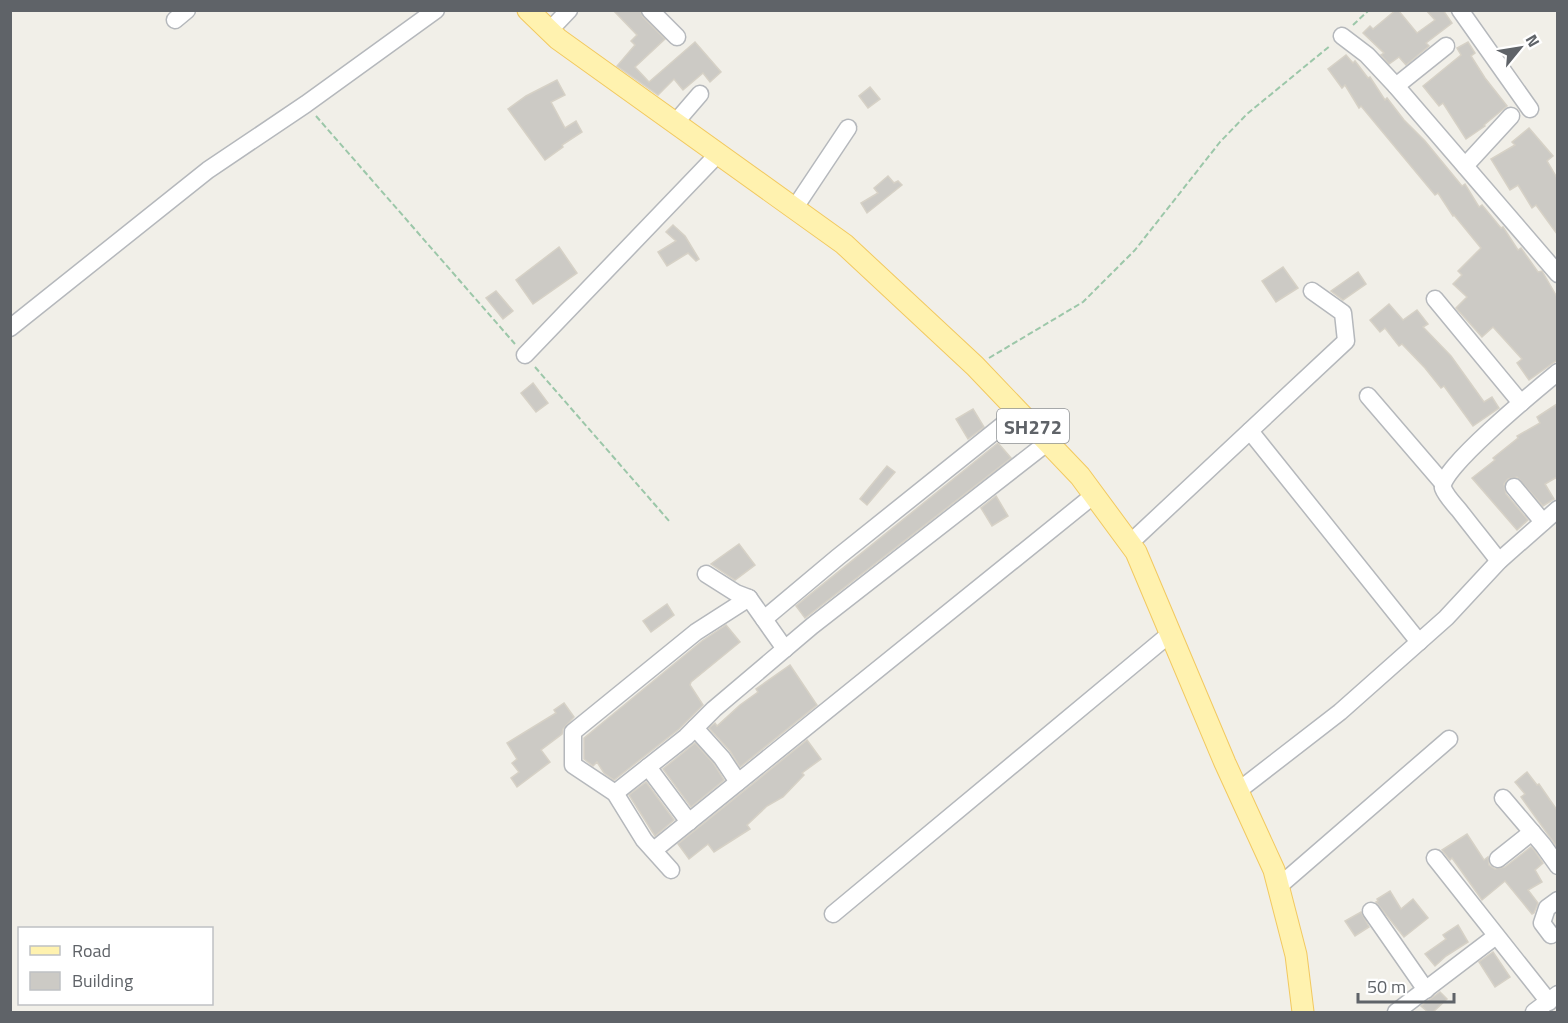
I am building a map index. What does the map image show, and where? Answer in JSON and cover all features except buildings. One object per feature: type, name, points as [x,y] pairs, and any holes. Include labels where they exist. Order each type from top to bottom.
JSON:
[{"type":"main road","name":"SH272","points":[[528,10],[549,31],[844,244],[975,366],[1080,476],[1136,552],[1274,870],[1296,955],[1303,1012]]},
{"type":"street","points":[[10,328],[208,170],[306,105],[436,10]]},
{"type":"street","points":[[549,31],[568,10]]},
{"type":"street","points":[[650,10],[677,37]]},
{"type":"street","points":[[1460,10],[1530,109]]},
{"type":"street","points":[[1342,36],[1367,55],[1396,86],[1557,274]]},
{"type":"street","points":[[1396,86],[1446,46]]},
{"type":"street","points":[[675,123],[700,94]]},
{"type":"street","points":[[1465,166],[1511,116]]},
{"type":"street","points":[[794,208],[848,128]]},
{"type":"street","points":[[525,355],[718,154]]},
{"type":"street","points":[[1130,543],[1347,341],[1343,313],[1312,291]]},
{"type":"street","points":[[1436,299],[1521,403]]},
{"type":"street","points":[[1442,483],[1451,470],[1482,438],[1557,372]]},
{"type":"street","points":[[1368,396],[1442,483],[1451,501],[1499,561]]},
{"type":"street","points":[[764,619],[1019,412]]},
{"type":"street","points":[[1250,431],[1419,642]]},
{"type":"street","points":[[615,793],[695,728],[785,649],[1048,442]]},
{"type":"street","points":[[1514,487],[1543,522]]},
{"type":"street","points":[[654,850],[1094,495]]},
{"type":"street","points":[[1238,791],[1340,712],[1446,618],[1499,561],[1557,509]]},
{"type":"street","points":[[706,574],[736,593],[749,597],[785,649]]},
{"type":"street","points":[[671,870],[644,840],[615,793],[573,765],[573,732],[696,632],[749,597]]},
{"type":"street","points":[[833,914],[1171,633]]},
{"type":"street","points":[[695,728],[722,758],[738,782]]},
{"type":"street","points":[[1278,887],[1449,740]]},
{"type":"street","points":[[648,767],[689,822]]},
{"type":"street","points":[[1503,798],[1557,866]]},
{"type":"street","points":[[1498,859],[1532,832]]},
{"type":"street","points":[[1435,858],[1496,936],[1544,1006]]},
{"type":"street","points":[[1551,936],[1542,923],[1547,908],[1557,900]]},
{"type":"street","points":[[1371,911],[1425,990]]},
{"type":"street","points":[[1396,1012],[1496,936]]},
{"type":"path","points":[[975,366],[1083,302],[1135,250],[1220,142],[1247,114],[1342,36],[1369,10]]},
{"type":"path","points":[[306,105],[670,522]]}]
